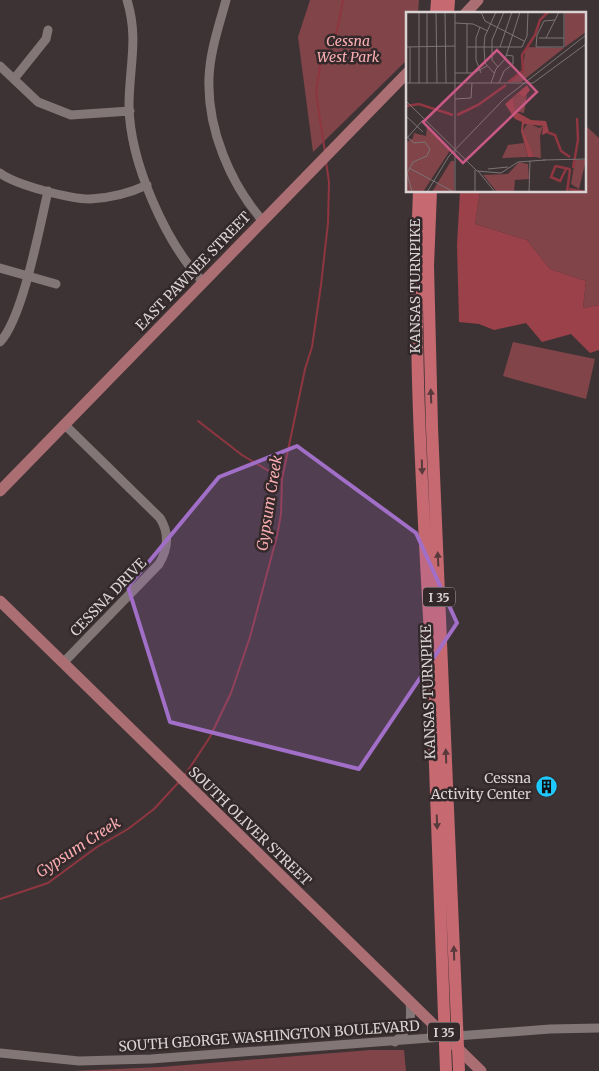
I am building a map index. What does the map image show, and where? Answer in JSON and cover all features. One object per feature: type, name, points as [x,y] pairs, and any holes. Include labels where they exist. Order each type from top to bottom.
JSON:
[{"type":"highway","name":"KANSAS TURNPIKE","points":[[419,192],[417,302],[421,452],[434,716],[446,1071]]},
{"type":"highway","name":"KANSAS TURNPIKE","points":[[431,192],[428,266],[431,400],[459,1071]]},
{"type":"main road","points":[[467,12],[478,0]]},
{"type":"main road","name":"EAST PAWNEE STREET","points":[[0,491],[406,74]]},
{"type":"main road","name":"SOUTH OLIVER STREET","points":[[0,601],[481,1071]]},
{"type":"street","points":[[127,0],[135,32],[130,111],[133,136],[147,185],[171,240],[188,265],[203,282]]},
{"type":"street","points":[[226,0],[211,60],[210,97],[216,128],[234,181],[250,206],[263,221]]},
{"type":"street","points":[[14,79],[46,39],[48,30]]},
{"type":"street","points":[[0,66],[38,102],[71,115],[130,111]]},
{"type":"street","points":[[0,173],[32,187],[89,199],[116,196],[147,185]]},
{"type":"street","points":[[0,342],[13,317],[28,276],[48,191]]},
{"type":"street","points":[[0,268],[56,284]]},
{"type":"street","name":"CESSNA DRIVE","points":[[63,663],[159,564],[166,553],[165,526],[160,518],[64,425]]},
{"type":"street","points":[[395,1042],[407,1030],[411,1022],[410,1002]]},
{"type":"street","name":"SOUTH GEORGE WASHINGTON BOULEVARD","points":[[0,1053],[79,1061],[170,1058],[550,1029],[599,1028]]},
{"type":"highlighted area","points":[[297,446],[416,533],[457,623],[359,769],[170,722],[128,587],[219,477]]},
{"type":"green space","name":"Cessna West Park","points":[[310,0],[419,0],[418,12],[406,12],[406,61],[313,152],[298,37]]},
{"type":"green space","points":[[586,126],[599,138],[599,305],[583,308],[586,281],[550,269],[527,240],[475,224],[480,192],[586,192]]},
{"type":"green space","points":[[513,342],[595,359],[586,399],[503,376]]},
{"type":"green space","points":[[370,1050],[404,1050],[406,1071],[71,1071],[161,1067]]},
{"type":"shaded area","points":[[460,192],[480,192],[475,224],[527,240],[550,269],[586,281],[583,308],[599,305],[599,350],[590,353],[571,334],[542,342],[526,323],[494,330],[479,324],[459,322],[457,245]]},
{"type":"waterway","name":"Gypsum Creek","points":[[325,152],[316,93],[320,66],[337,31],[343,0]]},
{"type":"waterway","name":"Gypsum Creek","points":[[185,775],[210,737],[231,693],[250,637],[277,536],[281,514],[282,479],[305,369],[312,347],[321,285],[328,223],[329,182],[326,162]]},
{"type":"waterway","points":[[198,421],[242,455],[282,479]]},
{"type":"waterway","name":"Gypsum Creek","points":[[0,899],[48,883],[97,847],[128,829],[154,809],[178,783]]},
{"type":"place","name":"Cessna Activity Center","points":[[547,786]]}]
